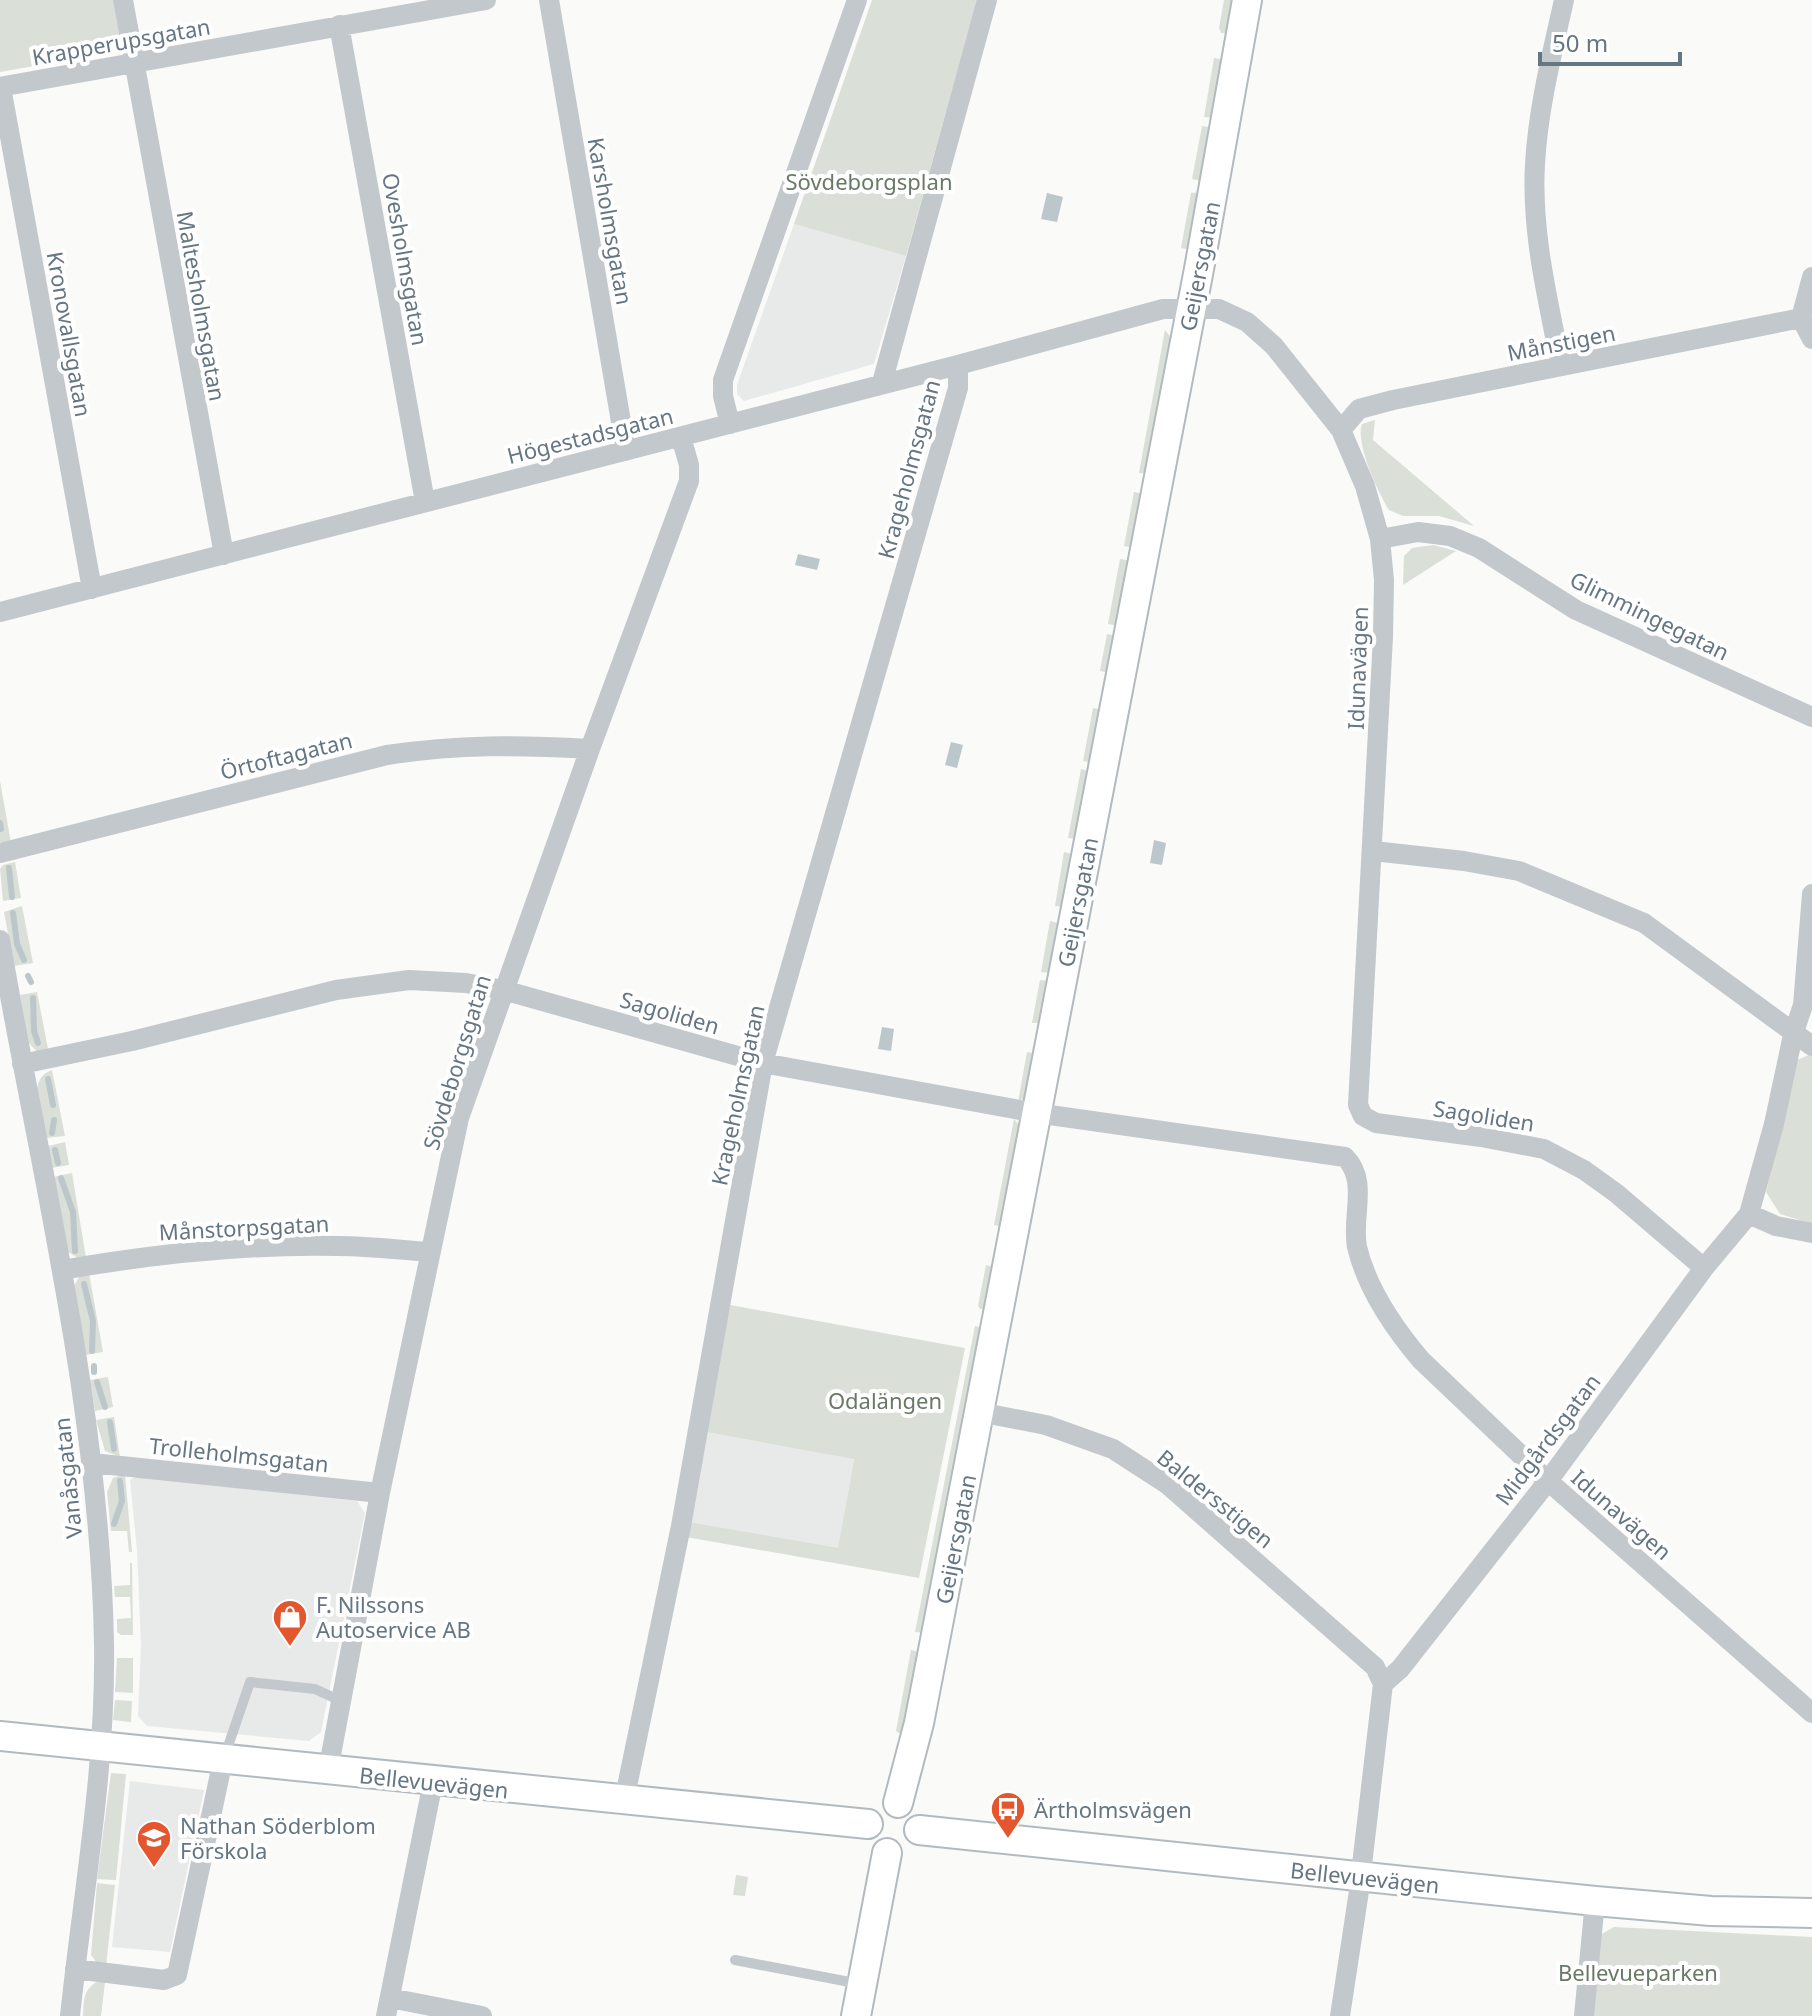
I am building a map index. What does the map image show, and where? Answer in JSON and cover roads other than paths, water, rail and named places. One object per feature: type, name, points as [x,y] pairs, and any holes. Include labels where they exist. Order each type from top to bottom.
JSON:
[{"type":"street","name":"Maltesholmsgatan","points":[[123,0],[224,555]]},
{"type":"street","name":"Krapperupsgatan","points":[[0,87],[486,0]]},
{"type":"street","name":"Karsholmsgatan","points":[[549,0],[626,451]]},
{"type":"street","points":[[730,424],[723,396],[723,380],[857,0]]},
{"type":"street","points":[[882,383],[987,0]]},
{"type":"street","name":"Geijersgatan","points":[[898,1803],[919,1723],[1191,309],[1247,0]]},
{"type":"street","points":[[1561,366],[1536,218],[1535,165],[1540,109],[1564,0]]},
{"type":"street","name":"Ovesholmsgatan","points":[[339,25],[425,502]]},
{"type":"street","name":"Kronovallsgatan","points":[[0,87],[92,589]]},
{"type":"street","points":[[1812,277],[1806,320],[1812,339]]},
{"type":"street","name":"Högestadsgatan","points":[[0,612],[958,365],[1163,309],[1191,309]]},
{"type":"street","name":"Idunavägen","points":[[1191,309],[1219,309],[1247,322],[1274,346],[1341,430],[1365,486],[1380,539],[1384,580],[1383,623],[1358,1105],[1363,1116]]},
{"type":"street","name":"Månstigen","points":[[1341,430],[1359,409],[1561,366],[1806,320]]},
{"type":"street","name":"Krageholmsgatan","points":[[624,1801],[681,1526],[763,1063],[958,388],[958,365]]},
{"type":"street","name":"Sövdeborgsgatan","points":[[328,1771],[380,1493],[459,1118],[689,481],[689,465],[681,437]]},
{"type":"street","name":"Glimmingegatan","points":[[1380,539],[1418,532],[1450,536],[1479,548],[1576,610],[1812,717]]},
{"type":"street","name":"Örtoftagatan","points":[[0,853],[387,755],[441,747],[499,744],[590,749]]},
{"type":"street","points":[[1373,851],[1464,861],[1519,871],[1644,923],[1812,1046]]},
{"type":"street","name":"Midgårdsgatan","points":[[1383,1684],[1400,1669],[1548,1481],[1704,1268],[1749,1214],[1803,1005],[1812,894]]},
{"type":"street","name":"Vanåsgatan","points":[[0,940],[62,1270],[92,1463],[104,1643],[102,1747],[70,2016]]},
{"type":"street","name":"Sagoliden","points":[[22,1064],[132,1041],[336,990],[409,980],[466,983],[503,990],[763,1063],[1036,1113],[1345,1157],[1353,1166]]},
{"type":"street","name":"Sagoliden","points":[[1363,1116],[1376,1123],[1544,1149],[1606,1185],[1704,1268]]},
{"type":"street","name":"Idunavägen","points":[[1353,1166],[1357,1173],[1356,1244],[1364,1269],[1386,1314],[1421,1360],[1548,1481],[1812,1713]]},
{"type":"street","points":[[1749,1214],[1776,1226],[1812,1233]]},
{"type":"street","name":"Månstorpsgatan","points":[[62,1270],[178,1253],[253,1247],[339,1246],[430,1252]]},
{"type":"street","name":"Baldersstigen","points":[[979,1412],[1046,1425],[1113,1449],[1167,1484],[1375,1667],[1383,1684]]},
{"type":"street","name":"Trolleholmsgatan","points":[[92,1463],[380,1493]]},
{"type":"street","points":[[1340,2016],[1383,1684]]},
{"type":"street","name":"Bellevuevägen","points":[[0,1736],[868,1824]]},
{"type":"street","points":[[75,1969],[164,1980],[177,1975],[223,1760]]},
{"type":"street","points":[[433,1782],[388,2007],[482,2016]]},
{"type":"street","points":[[898,1803],[914,1812],[919,1830],[909,1849],[902,1853],[887,1853],[874,1845],[868,1824],[872,1813],[879,1807],[898,1803]]},
{"type":"street","name":"Bellevuevägen","points":[[919,1830],[1595,1901],[1711,1911],[1812,1913]]},
{"type":"street","points":[[856,2016],[887,1853]]},
{"type":"street","points":[[1584,2016],[1595,1901]]},
{"type":"lane","points":[[223,1760],[250,1682],[315,1689],[341,1701]]},
{"type":"lane","points":[[735,1960],[862,1984]]},
{"type":"waterway","points":[[0,823],[1,829]]},
{"type":"waterway","points":[[9,868],[12,897]]},
{"type":"waterway","points":[[13,913],[17,944],[24,960]]},
{"type":"waterway","points":[[28,976],[31,982]]},
{"type":"waterway","points":[[33,998],[34,1031],[38,1043]]},
{"type":"waterway","points":[[48,1079],[53,1105]]},
{"type":"waterway","points":[[52,1133],[54,1120]]},
{"type":"waterway","points":[[55,1150],[58,1163]]},
{"type":"waterway","points":[[61,1178],[73,1212],[75,1251]]},
{"type":"waterway","points":[[84,1284],[93,1321],[92,1351]]},
{"type":"waterway","points":[[94,1366],[94,1372]]},
{"type":"waterway","points":[[97,1382],[105,1407]]},
{"type":"waterway","points":[[110,1422],[114,1449]]},
{"type":"waterway","points":[[114,1524],[122,1501],[120,1481]]},
{"type":"place","name":"F. Nilssons Autoservice AB","points":[[290,1648]]},
{"type":"place","name":"Ärtholmsvägen","points":[[1008,1840]]},
{"type":"place","name":"Nathan Söderblom Förskola","points":[[154,1869]]},
{"type":"park label","name":"Sövdeborgsplan","points":[[869,181]]},
{"type":"park label","name":"Odalängen","points":[[885,1400]]},
{"type":"park label","name":"Bellevueparken","points":[[1638,1972]]}]
